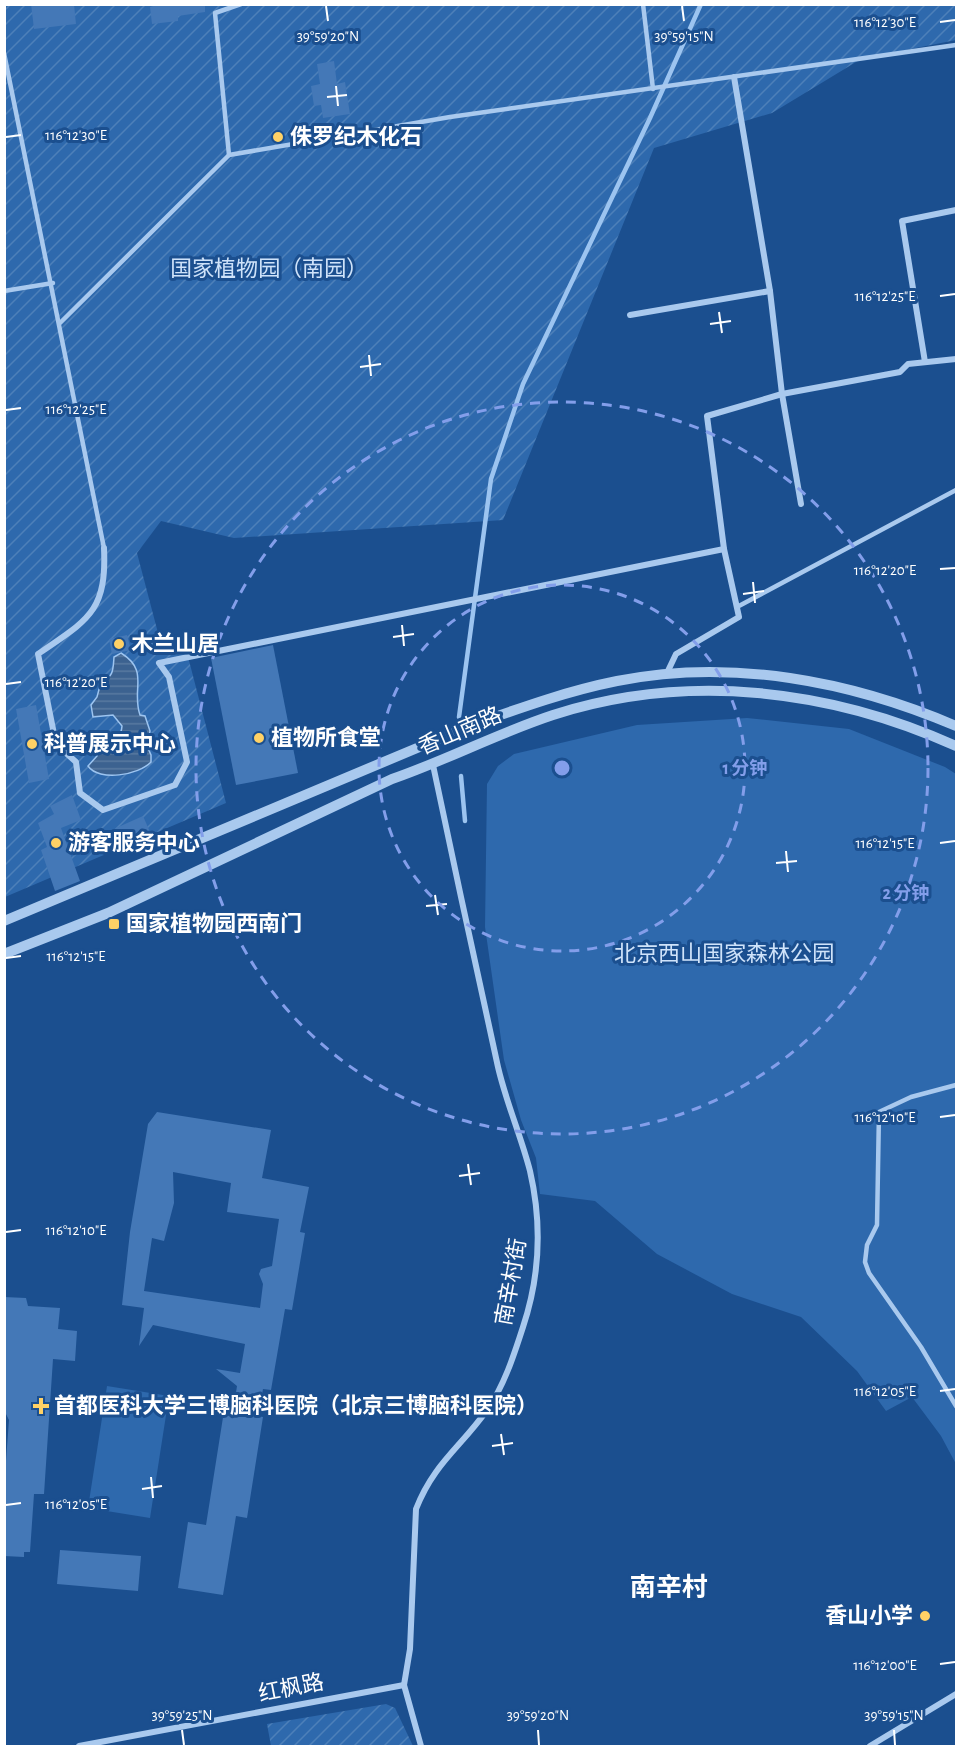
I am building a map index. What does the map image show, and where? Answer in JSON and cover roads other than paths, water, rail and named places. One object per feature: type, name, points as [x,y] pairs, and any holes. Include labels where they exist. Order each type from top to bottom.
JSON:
[{"type":"street","points":[[734,77],[770,291],[782,394],[801,504]]},
{"type":"street","points":[[925,362],[902,221],[957,210]]},
{"type":"street","points":[[630,315],[770,291]]},
{"type":"street","points":[[666,675],[676,654],[739,616],[724,549],[706,416],[782,394],[900,372],[908,364],[957,359]]},
{"type":"street","points":[[104,548],[105,571],[100,600],[79,626],[38,654],[56,744],[76,762],[80,793],[102,810],[175,785],[187,762],[169,677],[159,663],[724,549]]},
{"type":"street","name":"香山南路","points":[[4,921],[472,725],[548,698],[618,681],[697,671],[768,675],[840,687],[907,705],[957,726]]},
{"type":"street","name":"香山南路","points":[[4,954],[108,914],[392,779],[433,765],[480,742],[554,715],[622,698],[698,690],[766,693],[836,704],[901,722],[957,746]]},
{"type":"street","name":"南辛村街","points":[[421,1746],[404,1685],[410,1649],[416,1509],[423,1490],[444,1458],[487,1410],[504,1379],[524,1325],[539,1246],[537,1213],[530,1170],[500,1073],[433,765]]},
{"type":"street","name":"红枫路","points":[[79,1746],[404,1685]]},
{"type":"street","points":[[870,1746],[957,1694]]},
{"type":"lane","points":[[229,154],[215,13],[241,4]]},
{"type":"lane","points":[[643,4],[653,89]]},
{"type":"lane","points":[[60,323],[229,154],[450,117],[957,45]]},
{"type":"lane","points":[[4,53],[53,283],[104,548]]},
{"type":"lane","points":[[4,291],[53,283]]},
{"type":"lane","points":[[737,607],[957,490]]},
{"type":"lane","points":[[957,1085],[911,1097],[879,1112],[877,1225],[867,1245],[865,1262],[874,1281],[921,1347],[957,1406]]},
{"type":"waterway","points":[[459,717],[491,479],[523,384],[650,118],[701,4]]},
{"type":"waterway","points":[[461,776],[465,821]]},
{"type":"place","name":"侏罗纪木化石","points":[[278,137]]},
{"type":"place","name":"木兰山居","points":[[119,644]]},
{"type":"place","name":"植物所食堂","points":[[259,738]]},
{"type":"place","name":"科普展示中心","points":[[32,744]]},
{"type":"place","name":"游客服务中心","points":[[56,843]]},
{"type":"place","name":"国家植物园西南门","points":[[114,924]]},
{"type":"place","name":"首都医科大学三博脑科医院（北京三博脑科医院）","points":[[41,1406]]},
{"type":"place","name":"香山小学","points":[[925,1616]]},
{"type":"district","name":"南辛村","points":[[669,1588]]},
{"type":"park label","name":"国家植物园（南园）","points":[[269,269]]},
{"type":"park label","name":"北京西山国家森林公园","points":[[724,954]]}]
